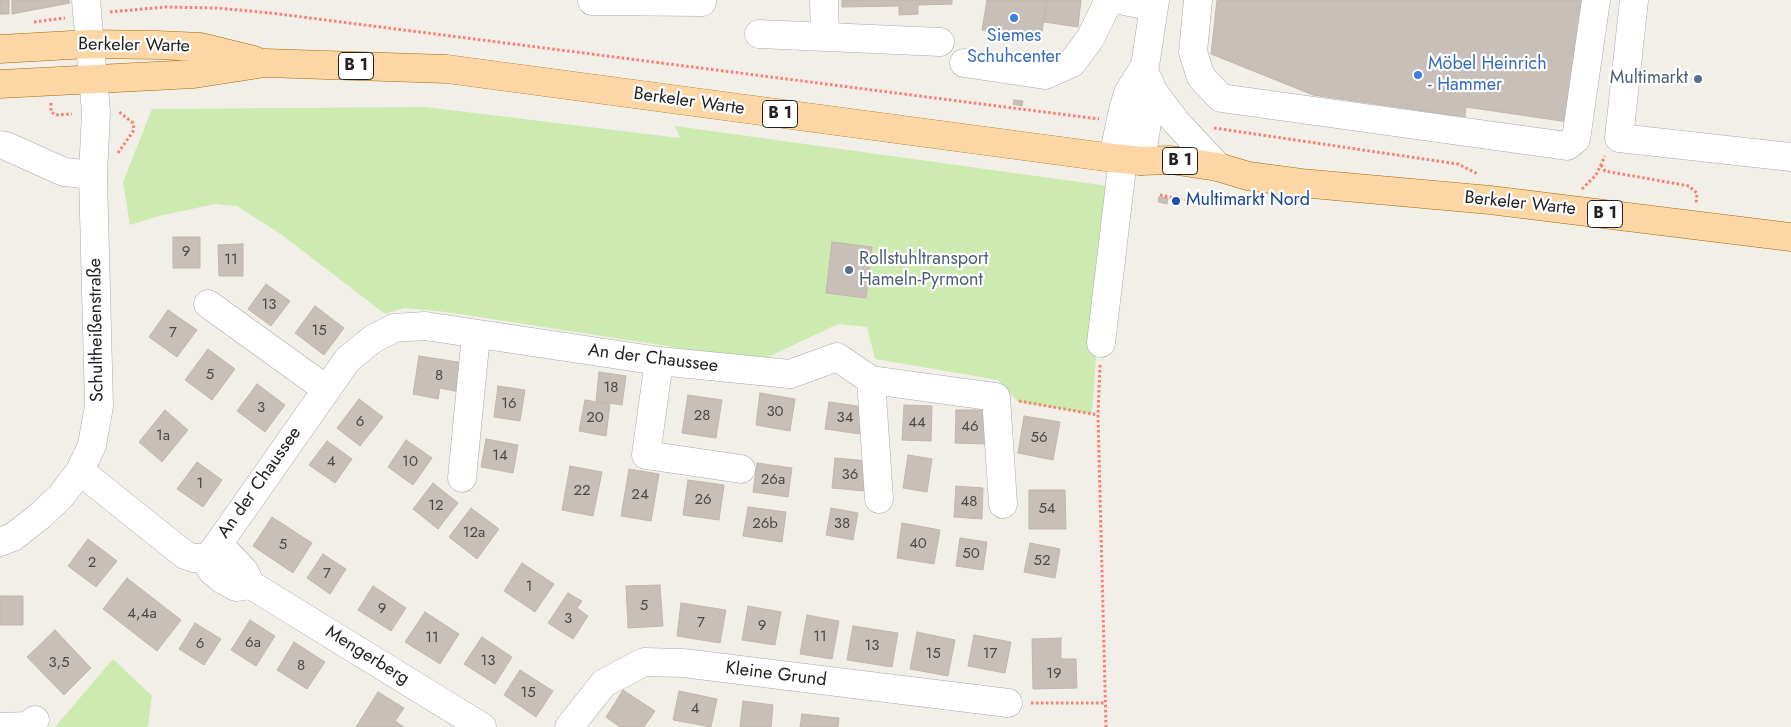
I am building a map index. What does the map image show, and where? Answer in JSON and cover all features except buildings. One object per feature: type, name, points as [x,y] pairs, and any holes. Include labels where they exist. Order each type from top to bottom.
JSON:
[{"type":"main road","name":"Berkeler Warte","points":[[0,49],[89,44],[201,47],[265,63]]},
{"type":"main road","name":"Berkeler Warte","points":[[0,84],[194,74],[265,63],[447,69],[1126,159],[1171,160],[1218,167],[1248,176],[1301,183],[1490,200],[1791,237]]},
{"type":"main road","name":"Berkeler Warte","points":[[1126,159],[1163,176],[1212,183],[1248,176]]},
{"type":"street","points":[[592,1],[702,2],[702,0]]},
{"type":"street","points":[[824,0],[825,37]]},
{"type":"street","points":[[964,63],[1045,75],[1072,63],[1090,39],[1109,0]]},
{"type":"street","points":[[1101,343],[1126,159],[1148,78],[1155,4],[1120,0]]},
{"type":"street","points":[[1198,0],[1193,52],[1201,77],[1222,98],[1567,146],[1576,139],[1596,0]]},
{"type":"street","points":[[1634,0],[1619,138],[1791,157]]},
{"type":"street","name":"Schultheißenstraße","points":[[0,542],[13,537],[41,515],[61,496],[80,471],[92,445],[99,406],[94,175],[96,112],[86,7]]},
{"type":"street","points":[[760,34],[940,42]]},
{"type":"street","points":[[1126,159],[1120,122],[1128,93],[1148,78]]},
{"type":"street","points":[[1148,78],[1176,122],[1218,167]]},
{"type":"street","points":[[0,145],[64,172],[94,175]]},
{"type":"street","points":[[208,304],[326,389]]},
{"type":"street","name":"An der Chaussee","points":[[211,552],[348,359],[373,340],[394,328],[425,326],[659,361],[790,374],[837,357],[871,380],[996,397]]},
{"type":"street","points":[[462,478],[476,335]]},
{"type":"street","points":[[659,361],[646,455],[741,469]]},
{"type":"street","points":[[871,380],[879,499]]},
{"type":"street","points":[[996,397],[1002,504]]},
{"type":"street","points":[[80,471],[185,555],[193,558],[211,552]]},
{"type":"street","name":"Mengerberg","points":[[211,552],[212,571],[223,580],[236,587],[252,585],[482,727]]},
{"type":"street","name":"Kleine Grund","points":[[569,727],[604,683],[644,662],[683,663],[1008,703]]},
{"type":"street","points":[[0,727],[28,726],[35,720]]},
{"type":"path","points":[[27,23],[86,7],[217,8],[270,13],[1120,122]]},
{"type":"path","points":[[1576,195],[1596,175],[1610,147],[1619,138]]},
{"type":"path","points":[[1601,165],[1605,171],[1689,186],[1697,193],[1696,211]]},
{"type":"path","points":[[1160,195],[1190,201]]},
{"type":"path","points":[[1101,343],[1098,415],[1106,727]]},
{"type":"path","points":[[996,397],[1098,415]]},
{"type":"path","points":[[1008,703],[1105,703]]},
{"type":"green space","points":[[425,107],[680,138],[675,126],[1108,186],[1092,414],[1018,402],[998,380],[875,359],[867,327],[838,324],[768,357],[738,357],[446,312],[404,308],[385,314],[282,235],[237,206],[215,204],[159,216],[130,225],[123,182],[152,109]]},
{"type":"green space","points":[[113,659],[152,696],[148,727],[55,727]]},
{"type":"place","name":"Siemes Schuhcenter","points":[[1014,18]]},
{"type":"place","name":"Möbel Heinrich - Hammer","points":[[1418,75]]},
{"type":"place","name":"Multimarkt","points":[[1698,79]]},
{"type":"place","name":"Multimarkt Nord","points":[[1176,201]]},
{"type":"place","name":"Rollstuhltransport Hameln-Pyrmont","points":[[849,270]]}]
